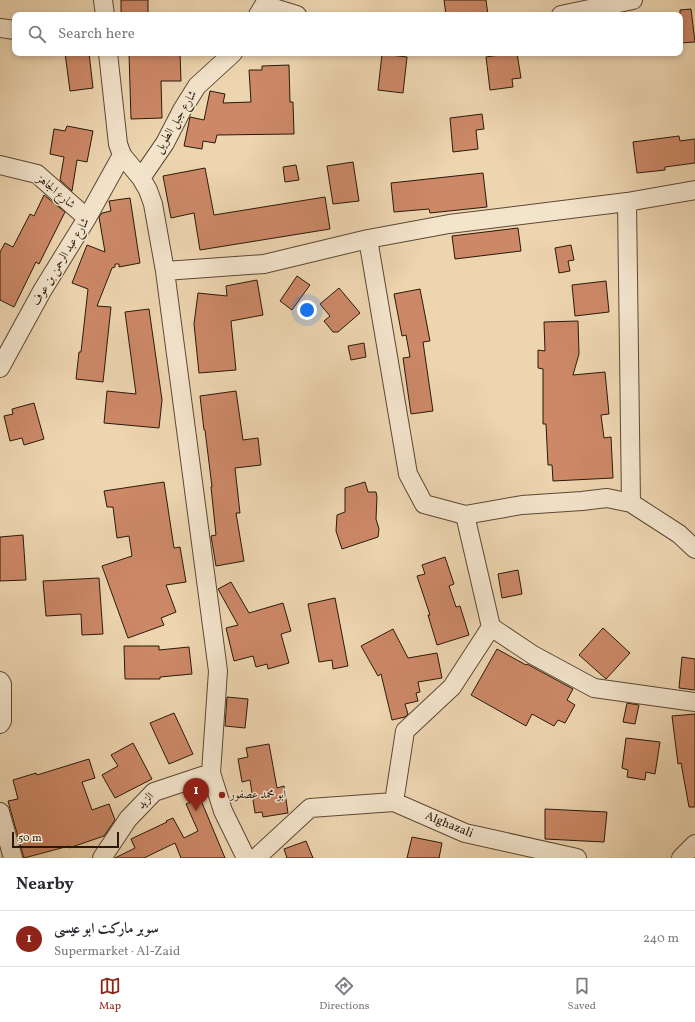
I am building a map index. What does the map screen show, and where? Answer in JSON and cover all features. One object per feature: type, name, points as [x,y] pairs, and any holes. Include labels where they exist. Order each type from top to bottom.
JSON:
[{"type":"street","points":[[103,0],[105,12]]},
{"type":"street","points":[[575,12],[633,0]]},
{"type":"street","points":[[263,7],[284,12]]},
{"type":"street","points":[[0,28],[12,30]]},
{"type":"street","points":[[108,56],[118,144],[122,155],[141,178],[148,190],[153,204],[165,271],[218,671],[211,773],[223,811],[246,858]]},
{"type":"street","name":"شارع جبل الطويل","points":[[141,178],[165,143],[182,110],[197,86],[230,56]]},
{"type":"street","name":"شارع عبد الرحمن بن عوف","points":[[0,368],[42,291],[87,218],[122,155]]},
{"type":"street","name":"شارع الجاهز","points":[[0,165],[37,174],[87,218]]},
{"type":"street","points":[[165,271],[264,264],[368,239],[449,224],[627,202],[695,190]]},
{"type":"street","points":[[627,202],[631,503]]},
{"type":"street","points":[[368,239],[408,474],[424,504],[465,515],[522,505],[607,498],[631,503],[679,534],[695,549]]},
{"type":"street","points":[[465,515],[491,628],[533,655],[594,688],[695,702]]},
{"type":"street","points":[[256,858],[310,808],[394,802],[405,731],[452,687],[491,628]]},
{"type":"street","points":[[0,680],[2,684],[2,721],[0,724]]},
{"type":"street","name":"الزيد","points":[[102,858],[128,819],[154,792],[211,773]]},
{"type":"street","name":"Alghazali","points":[[394,802],[465,833],[577,858]]},
{"type":"street","points":[[0,812],[12,858]]},
{"type":"street","points":[[681,858],[695,844]]},
{"type":"building","points":[[121,0],[148,0],[148,12],[121,12]]},
{"type":"building","points":[[444,0],[486,0],[488,12],[446,12]]},
{"type":"building","points":[[691,9],[695,42],[683,43],[683,12],[680,12],[680,10]]},
{"type":"building","points":[[65,56],[89,56],[93,88],[70,91]]},
{"type":"building","points":[[129,56],[180,56],[181,81],[161,81],[162,118],[131,119]]},
{"type":"building","points":[[382,56],[407,57],[403,93],[378,90]]},
{"type":"building","points":[[517,56],[521,78],[512,79],[513,87],[490,90],[486,57]]},
{"type":"building","points":[[289,65],[290,102],[293,102],[294,134],[217,135],[215,143],[203,141],[202,149],[184,146],[190,117],[204,120],[210,91],[225,94],[223,103],[251,102],[249,70],[262,70],[262,66]]},
{"type":"building","points":[[482,114],[484,129],[476,130],[478,149],[453,152],[450,118]]},
{"type":"building","points":[[67,126],[93,131],[87,162],[77,160],[72,191],[60,180],[64,157],[50,154],[54,129],[65,131]]},
{"type":"building","points":[[679,136],[680,141],[695,139],[695,163],[665,167],[665,170],[637,173],[633,142]]},
{"type":"building","points":[[353,162],[359,201],[333,204],[327,166]]},
{"type":"building","points":[[296,165],[299,180],[285,182],[283,167]]},
{"type":"building","points":[[205,168],[214,215],[325,197],[330,229],[200,250],[194,213],[171,218],[163,176]]},
{"type":"building","points":[[483,173],[487,207],[430,213],[429,209],[394,212],[391,183]]},
{"type":"building","points":[[44,195],[65,212],[39,264],[36,262],[14,307],[0,300],[0,252],[5,243],[13,247],[30,214],[34,216]]},
{"type":"building","points":[[130,198],[140,263],[119,267],[119,264],[115,264],[97,306],[111,307],[103,382],[76,379],[79,352],[81,352],[88,289],[72,283],[87,245],[105,252],[99,217],[102,213],[111,211],[109,201]]},
{"type":"building","points":[[518,228],[521,251],[455,259],[452,236]]},
{"type":"building","points":[[571,245],[574,260],[568,261],[570,271],[559,273],[555,248]]},
{"type":"building","points":[[297,276],[310,285],[292,310],[280,301]]},
{"type":"building","points":[[257,280],[263,315],[231,321],[236,370],[199,373],[194,324],[198,293],[227,296],[226,286]]},
{"type":"building","points":[[606,281],[609,312],[575,316],[572,285]]},
{"type":"building","points":[[339,288],[360,313],[338,332],[333,332],[324,321],[330,316],[320,304]]},
{"type":"building","points":[[420,289],[430,341],[423,342],[433,411],[411,414],[403,358],[410,357],[406,335],[402,336],[394,294]]},
{"type":"building","points":[[149,309],[162,400],[159,428],[104,423],[107,391],[136,394],[125,312]]},
{"type":"building","points":[[578,321],[579,354],[573,375],[605,372],[609,414],[601,415],[604,438],[611,437],[613,478],[553,481],[552,465],[548,465],[546,424],[543,424],[543,369],[538,368],[538,350],[545,351],[544,322]]},
{"type":"building","points":[[364,343],[366,357],[351,360],[348,346]]},
{"type":"building","points":[[236,391],[243,440],[258,438],[261,465],[235,468],[240,513],[236,513],[244,561],[216,566],[211,536],[216,535],[212,487],[200,396]]},
{"type":"building","points":[[34,403],[44,439],[24,445],[22,438],[10,441],[4,416],[13,414],[12,409]]},
{"type":"building","points":[[164,482],[174,548],[180,547],[186,582],[166,585],[176,612],[161,618],[164,625],[128,638],[102,566],[132,556],[129,536],[117,538],[113,507],[107,507],[104,491]]},
{"type":"building","points":[[365,482],[368,492],[376,492],[376,519],[379,529],[378,537],[342,549],[336,531],[337,515],[345,512],[345,488]]},
{"type":"building","points":[[23,535],[26,580],[0,581],[0,537]]},
{"type":"building","points":[[445,557],[454,584],[449,586],[456,607],[460,606],[469,635],[437,645],[428,615],[430,615],[417,576],[425,574],[422,565]]},
{"type":"building","points":[[518,570],[522,594],[502,598],[498,574]]},
{"type":"building","points":[[99,578],[103,634],[82,635],[81,614],[46,616],[43,581]]},
{"type":"building","points":[[231,582],[249,613],[283,603],[291,631],[281,634],[289,663],[268,669],[267,664],[256,667],[253,656],[234,661],[226,628],[238,625],[218,589]]},
{"type":"building","points":[[335,598],[348,666],[333,669],[332,660],[319,662],[308,604]]},
{"type":"building","points":[[603,628],[630,653],[606,679],[579,655]]},
{"type":"building","points":[[393,629],[408,658],[437,653],[442,678],[418,682],[420,692],[416,693],[418,701],[405,704],[408,714],[405,717],[392,720],[381,674],[378,676],[361,646]]},
{"type":"building","points":[[124,646],[159,646],[159,650],[189,647],[192,674],[160,677],[160,679],[125,679]]},
{"type":"building","points":[[497,649],[573,689],[567,700],[575,705],[565,723],[558,720],[554,726],[532,714],[526,726],[471,695]]},
{"type":"building","points":[[682,657],[695,659],[695,690],[679,688]]},
{"type":"building","points":[[227,697],[248,699],[245,728],[225,726]]},
{"type":"building","points":[[627,703],[639,705],[635,724],[623,722]]},
{"type":"building","points":[[174,713],[193,754],[169,764],[150,723]]},
{"type":"building","points":[[695,714],[695,807],[689,807],[681,763],[678,764],[672,716]]},
{"type":"building","points":[[626,738],[660,742],[655,774],[646,772],[645,780],[627,777],[628,770],[622,768]]},
{"type":"building","points":[[133,743],[152,779],[115,798],[102,775],[118,766],[111,755]]},
{"type":"building","points":[[269,744],[277,788],[284,786],[288,813],[263,817],[262,812],[255,813],[250,780],[242,782],[238,759],[248,757],[246,748]]},
{"type":"building","points":[[89,759],[95,778],[82,782],[92,810],[109,804],[115,820],[104,836],[69,848],[69,846],[24,858],[8,801],[18,799],[13,780],[36,773],[37,775]]},
{"type":"building","points":[[200,798],[225,858],[181,858],[175,843],[144,858],[115,858],[135,848],[131,839],[173,818],[184,838],[198,831],[186,804]]},
{"type":"building","points":[[545,809],[607,812],[604,842],[545,839]]},
{"type":"building","points":[[412,837],[442,843],[439,858],[407,858]]},
{"type":"building","points":[[306,841],[313,858],[287,858],[284,849]]},
{"type":"place","name":"ابو محمد عصفور","points":[[222,795]]},
{"type":"place","name":"سوبر ماركت ابو عيسی","points":[[196,811]]}]
